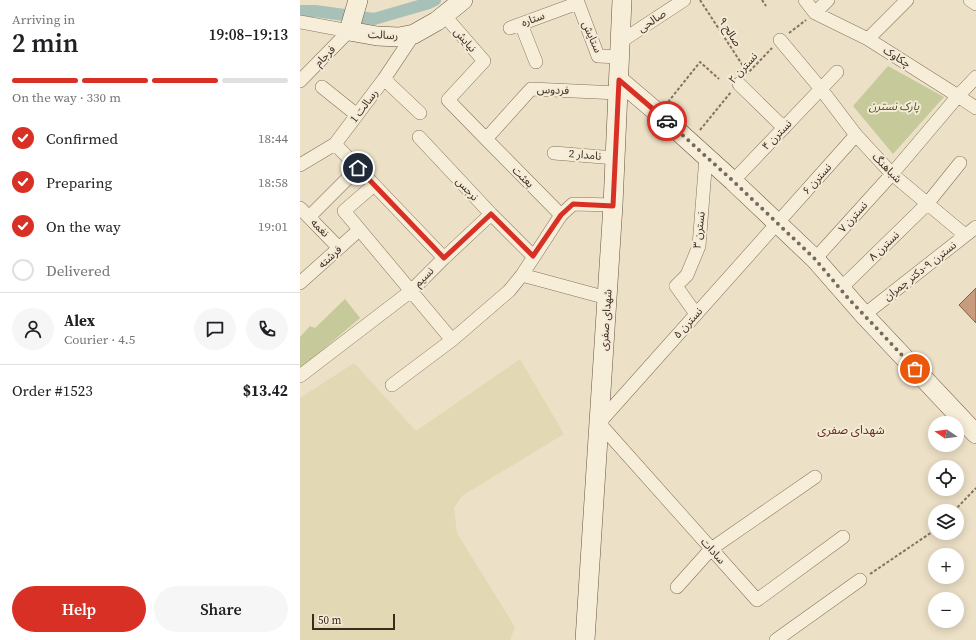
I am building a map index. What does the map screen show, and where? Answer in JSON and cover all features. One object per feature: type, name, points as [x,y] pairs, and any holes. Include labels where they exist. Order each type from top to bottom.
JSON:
[{"type":"street","points":[[300,22],[349,31],[358,0]]},
{"type":"street","name":"رسالت","points":[[349,31],[377,36],[399,37],[414,34],[437,21],[463,0]]},
{"type":"street","name":"شهدای صفری","points":[[585,640],[613,206],[622,0]]},
{"type":"street","name":"صالحی","points":[[620,50],[684,0]]},
{"type":"street","points":[[805,0],[815,13],[828,0]]},
{"type":"street","points":[[868,39],[907,0]]},
{"type":"street","points":[[970,0],[976,4]]},
{"type":"street","name":"ستایش","points":[[577,2],[598,56],[620,50]]},
{"type":"street","name":"ستاره","points":[[536,62],[516,26],[577,2]]},
{"type":"street","name":"چکاوک","points":[[815,13],[868,39],[976,108]]},
{"type":"street","name":"نیایش","points":[[444,15],[484,61],[448,100]]},
{"type":"street","name":"فرجام","points":[[300,81],[349,31]]},
{"type":"street","name":"رسالت 1","points":[[300,165],[335,144],[384,79],[414,34]]},
{"type":"street","name":"شباهنگ","points":[[780,40],[821,89],[856,135],[892,174],[965,235]]},
{"type":"street","name":"نسترن ۴","points":[[733,181],[837,72]]},
{"type":"street","name":"نسترن ۷","points":[[815,259],[892,174],[976,77]]},
{"type":"street","points":[[384,79],[420,113]]},
{"type":"street","points":[[738,84],[784,128]]},
{"type":"street","points":[[322,87],[357,115]]},
{"type":"street","points":[[618,87],[659,114],[733,181],[815,259],[840,289],[976,434]]},
{"type":"street","name":"فردوس","points":[[486,139],[530,89],[618,87]]},
{"type":"street","name":"بعثت","points":[[448,100],[561,215]]},
{"type":"street","name":"نسترن ۶","points":[[777,223],[856,135]]},
{"type":"street","name":"نرجس","points":[[419,137],[491,214],[533,256]]},
{"type":"street","points":[[335,144],[444,258]]},
{"type":"street","name":"نامدار 2","points":[[554,153],[615,158]]},
{"type":"street","name":"نسترن ۳","points":[[696,314],[676,286],[687,275],[699,246],[706,157]]},
{"type":"street","name":"نسترن ۸","points":[[840,289],[927,204],[960,163]]},
{"type":"street","points":[[304,213],[358,168]]},
{"type":"street","points":[[374,185],[344,211],[452,340]]},
{"type":"street","points":[[392,385],[452,340],[509,291],[522,275],[561,215],[573,204],[613,206]]},
{"type":"street","name":"نغمه","points":[[304,213],[339,248]]},
{"type":"street","name":"نسیم","points":[[300,376],[411,291],[491,214]]},
{"type":"street","name":"نسترن ۵","points":[[599,423],[777,223]]},
{"type":"street","name":"نسترن ۹-دکتر چمران","points":[[864,315],[976,227]]},
{"type":"street","name":"فرشته","points":[[300,283],[360,230]]},
{"type":"street","points":[[522,275],[607,298]]},
{"type":"street","name":"سادات","points":[[599,423],[757,600],[844,537]]},
{"type":"street","points":[[677,587],[711,549],[815,477]]},
{"type":"street","points":[[776,640],[860,580]]},
{"type":"path","name":"صالح ۹","points":[[700,0],[748,73]]},
{"type":"path","points":[[762,0],[766,6]]},
{"type":"path","name":"نسترن ۲","points":[[690,142],[748,73],[780,40],[815,13]]},
{"type":"path","points":[[659,114],[700,62],[719,79]]},
{"type":"path","points":[[961,504],[976,488]]},
{"type":"path","points":[[860,580],[928,535]]},
{"type":"shaded area","points":[[520,359],[564,434],[462,496],[454,508],[457,533],[515,627],[510,640],[300,640],[300,398],[354,363],[416,431]]},
{"type":"green space","name":"پارک نسترن","points":[[888,66],[944,97],[893,154],[853,106]]},
{"type":"green space","points":[[345,299],[360,318],[300,369],[300,337],[310,326],[315,328]]},
{"type":"building","points":[[976,288],[976,323],[959,305]]},
{"type":"waterway","points":[[300,11],[315,11],[374,19],[435,0]]},
{"type":"way so far","points":[[667,121],[815,259],[848,298],[915,369]]},
{"type":"district","name":"شهدای صفری","points":[[851,430]]},
{"type":"route","points":[[358,168],[444,258],[491,214],[533,256],[561,215],[573,204],[613,206],[619,80],[667,121]]}]
